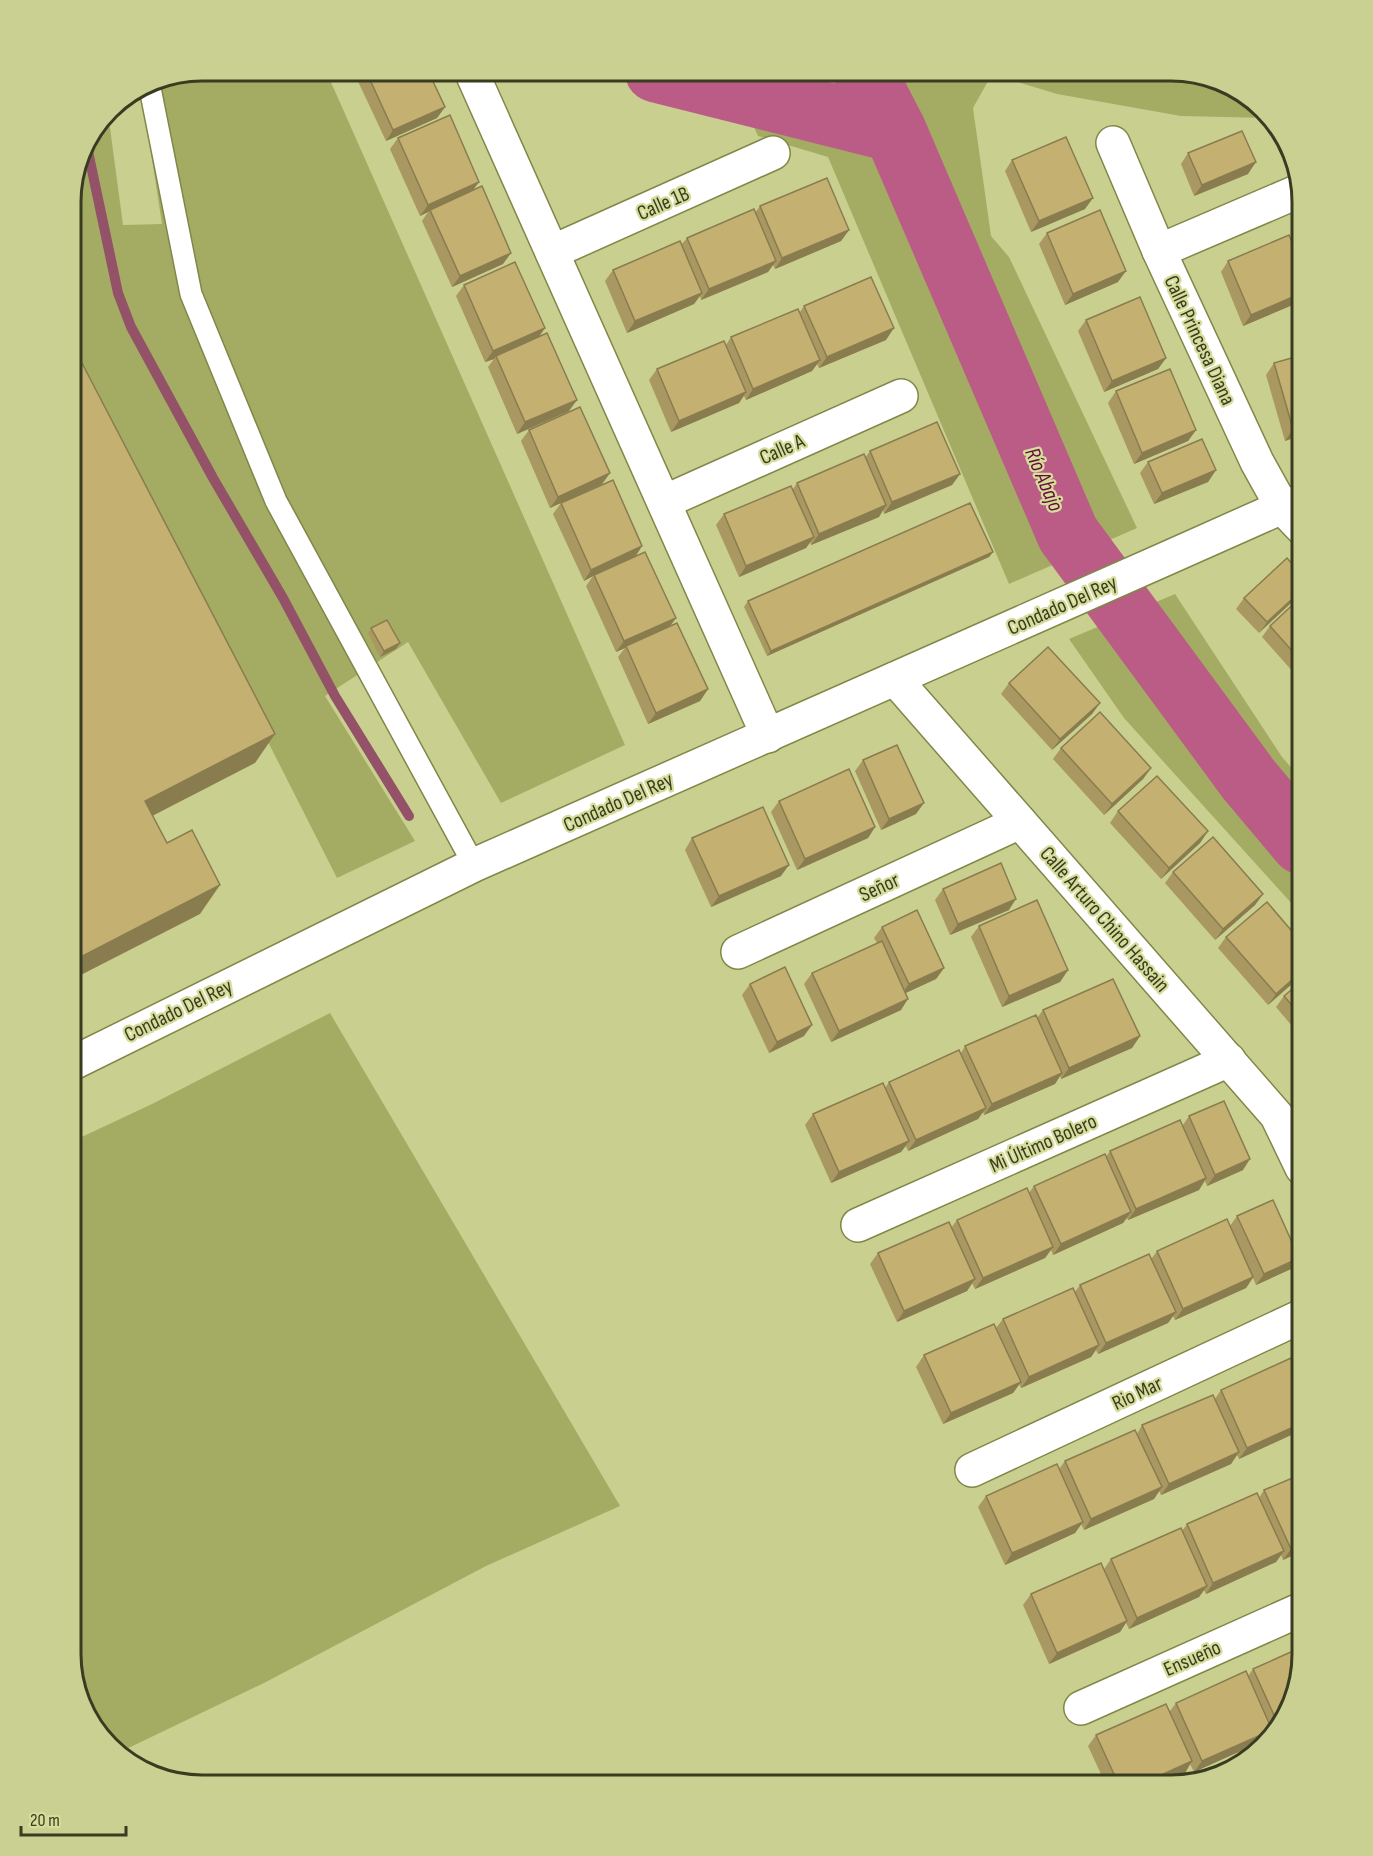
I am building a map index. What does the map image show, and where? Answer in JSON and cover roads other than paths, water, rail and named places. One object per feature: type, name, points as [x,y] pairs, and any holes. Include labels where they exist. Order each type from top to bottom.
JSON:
[{"type":"street","points":[[476,81],[768,736]]},
{"type":"street","name":"Calle Princesa Diana","points":[[1113,143],[1159,251],[1257,462],[1292,507]]},
{"type":"street","name":"Calle 1B","points":[[552,252],[773,153]]},
{"type":"street","points":[[1159,251],[1292,194]]},
{"type":"street","name":"Calle A","points":[[664,502],[901,396]]},
{"type":"street","name":"Condado Del Rey","points":[[81,1059],[474,865],[1172,556],[1292,513]]},
{"type":"street","name":"Calle Arturo Chino Hassain","points":[[895,679],[1277,1116],[1292,1147]]},
{"type":"street","name":"Señor","points":[[738,952],[1020,822]]},
{"type":"street","name":"Mi Último Bolero","points":[[858,1225],[1229,1060]]},
{"type":"street","name":"Rio Mar","points":[[972,1470],[1292,1321]]},
{"type":"street","name":"Ensueño","points":[[1081,1708],[1292,1613]]},
{"type":"lane","points":[[151,92],[191,294],[272,490],[474,865]]},
{"type":"waterway","points":[[696,81],[895,131]]},
{"type":"waterway","name":"Río Abajo","points":[[869,81],[895,131],[1068,534],[1249,780],[1292,831]]},
{"type":"waterway","points":[[89,158],[118,293],[131,327],[213,478],[283,598],[335,696],[409,816]]}]
